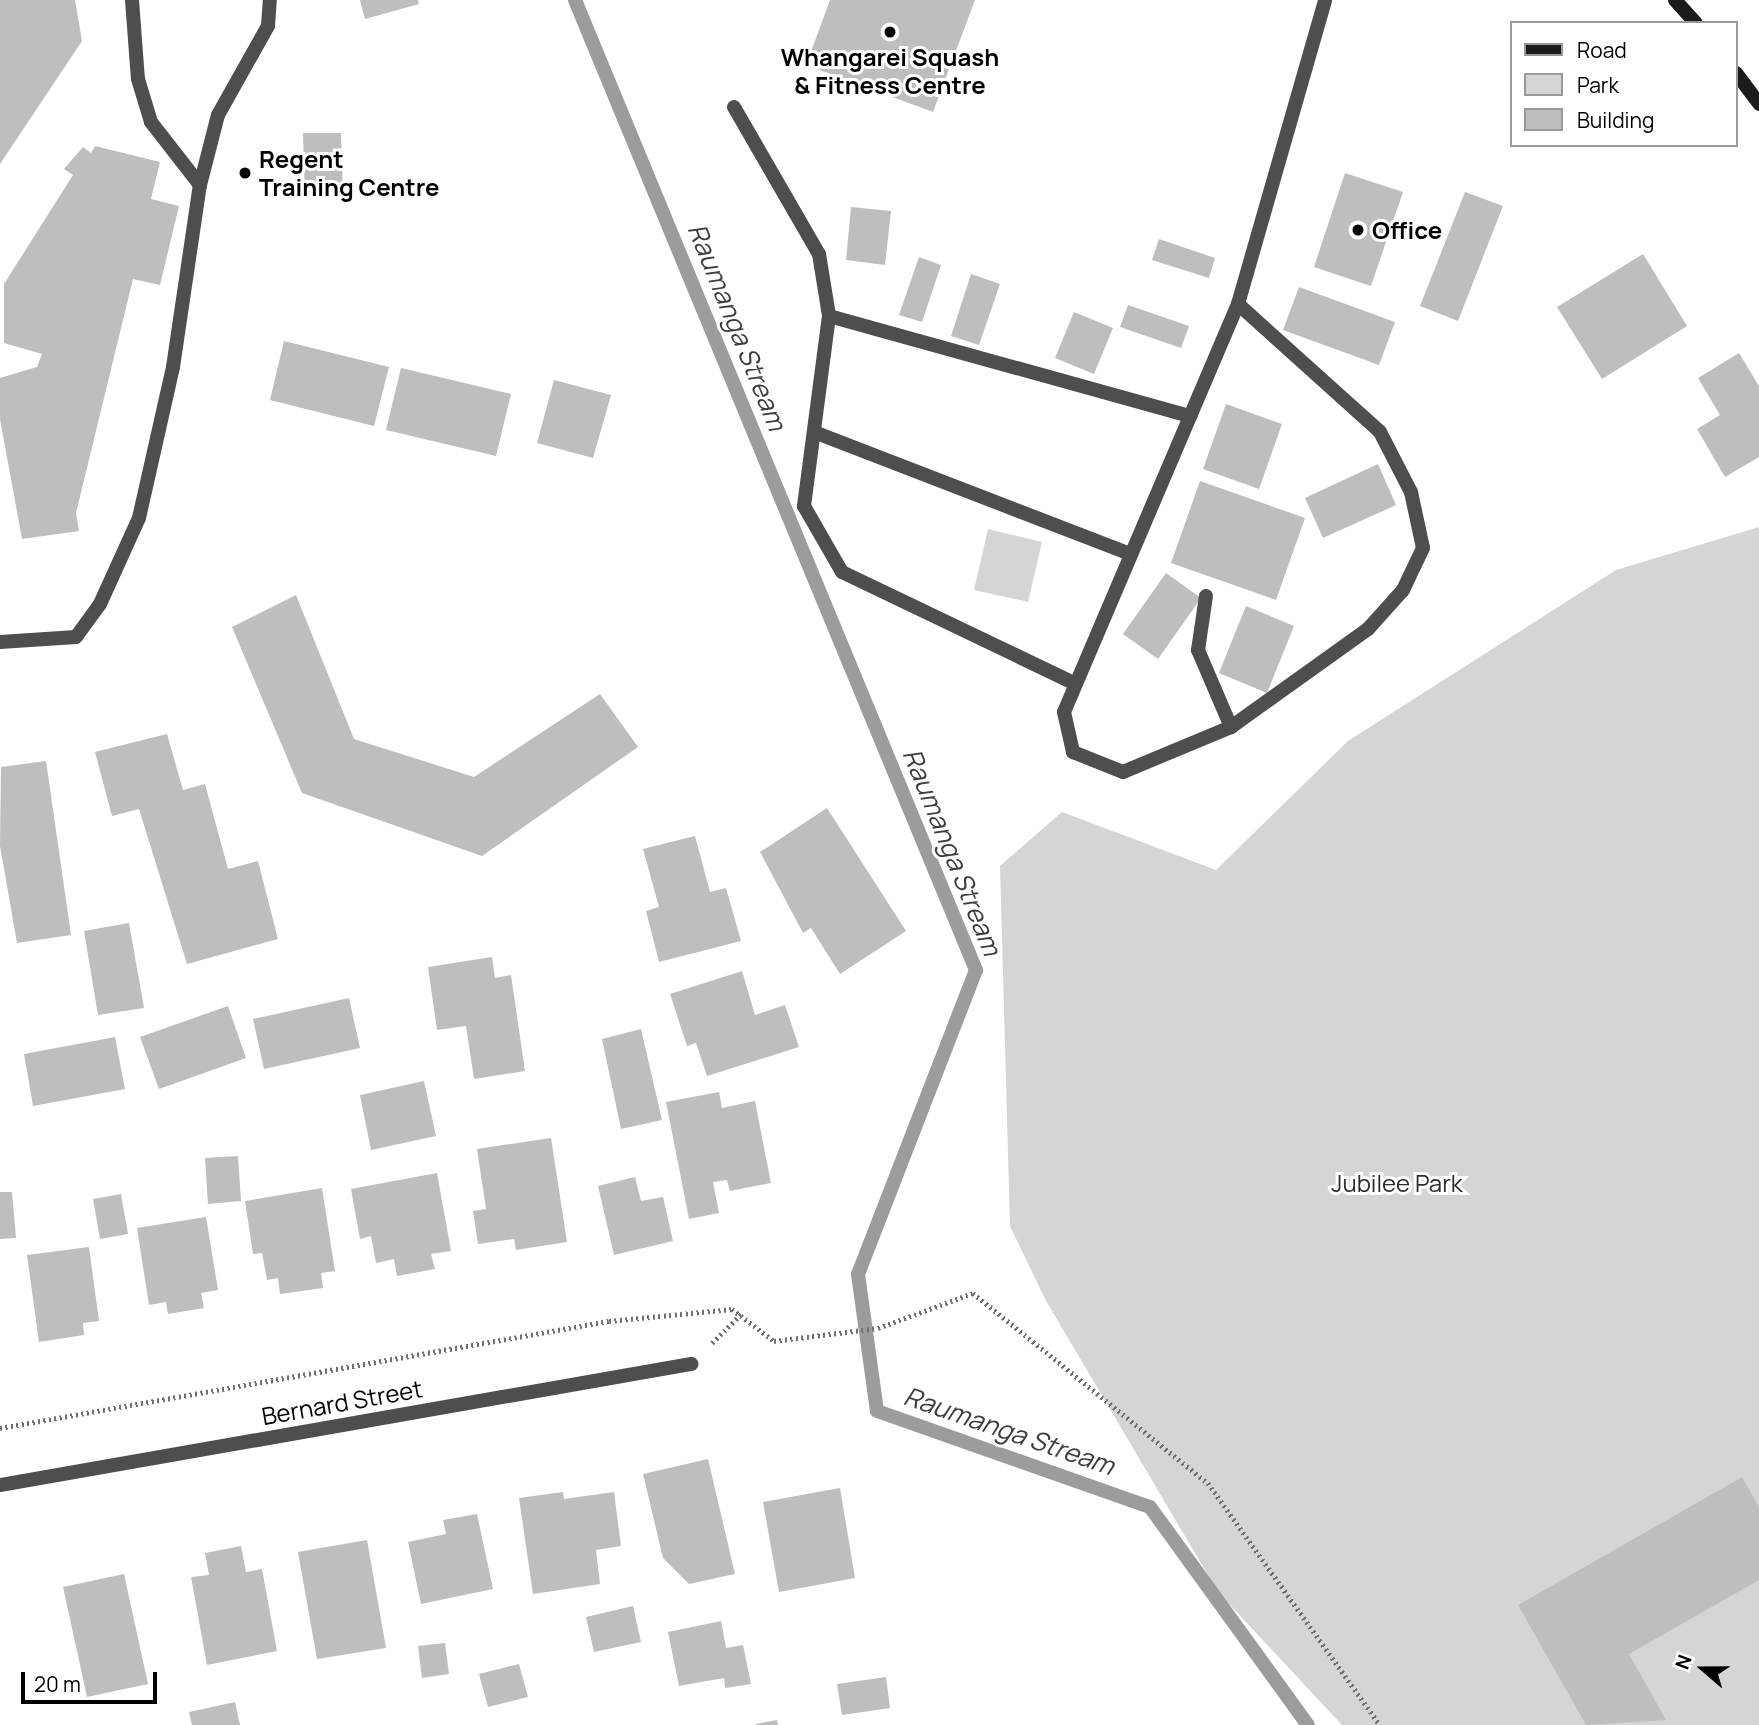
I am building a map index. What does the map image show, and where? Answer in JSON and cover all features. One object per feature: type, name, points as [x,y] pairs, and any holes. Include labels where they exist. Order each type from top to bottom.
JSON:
[{"type":"main road","points":[[1675,0],[1694,21]]},
{"type":"main road","points":[[1738,76],[1759,104]]},
{"type":"street","points":[[132,0],[138,79],[151,122],[200,185]]},
{"type":"street","points":[[0,642],[76,637],[100,604],[139,518],[173,367],[200,185],[218,115],[268,26],[270,0]]},
{"type":"street","points":[[1238,304],[1380,432],[1411,492],[1423,548],[1403,590],[1368,629],[1231,727],[1123,772],[1073,752],[1064,712],[1238,304],[1325,0]]},
{"type":"street","points":[[734,107],[818,254],[829,316],[804,506],[842,572],[1076,684]]},
{"type":"street","points":[[829,316],[1190,416]]},
{"type":"street","points":[[814,432],[1130,554]]},
{"type":"street","points":[[1206,596],[1198,650],[1231,727]]},
{"type":"street","name":"Bernard Street","points":[[0,1485],[691,1364]]},
{"type":"path","points":[[0,1428],[610,1321],[720,1308],[741,1314],[774,1341],[878,1328],[974,1293],[1208,1483],[1380,1725]]},
{"type":"path","points":[[691,1364],[741,1314]]},
{"type":"green space","name":"Jubilee Park","points":[[1759,527],[1759,1725],[1342,1725],[1218,1592],[1045,1299],[1010,1226],[1000,866],[1062,812],[1216,870],[1348,741],[1616,570]]},
{"type":"green space","points":[[988,529],[1042,542],[1028,602],[974,590]]},
{"type":"building","points":[[0,0],[75,0],[82,41],[0,164]]},
{"type":"building","points":[[360,0],[418,0],[419,4],[365,19]]},
{"type":"building","name":"Whangarei Squash & Fitness Centre","points":[[830,0],[975,0],[933,112],[806,65]]},
{"type":"building","points":[[303,133],[341,133],[343,198],[305,199]]},
{"type":"building","points":[[95,146],[160,162],[151,199],[179,206],[160,285],[133,279],[76,513],[79,531],[22,539],[0,419],[0,378],[37,367],[42,354],[4,343],[4,284],[73,175],[64,169],[83,147],[91,153]]},
{"type":"building","name":"Office","points":[[1345,173],[1403,192],[1371,286],[1314,267]]},
{"type":"building","points":[[1465,192],[1503,206],[1458,321],[1420,306]]},
{"type":"building","points":[[851,207],[891,211],[885,265],[846,260]]},
{"type":"building","points":[[1159,239],[1215,258],[1209,278],[1152,260]]},
{"type":"building","points":[[1643,254],[1687,326],[1602,379],[1557,307]]},
{"type":"building","points":[[919,257],[941,265],[922,322],[899,315]]},
{"type":"building","points":[[971,274],[1000,284],[979,345],[951,336]]},
{"type":"building","points":[[1299,287],[1395,322],[1379,365],[1283,330]]},
{"type":"building","points":[[1128,305],[1189,326],[1181,348],[1120,327]]},
{"type":"building","points":[[1074,312],[1113,328],[1094,374],[1055,358]]},
{"type":"building","points":[[284,341],[389,367],[374,426],[270,400]]},
{"type":"building","points":[[1739,353],[1759,386],[1759,457],[1725,477],[1697,429],[1720,415],[1698,378]]},
{"type":"building","points":[[401,368],[511,394],[496,456],[386,430]]},
{"type":"building","points":[[554,380],[611,395],[593,458],[537,443]]},
{"type":"building","points":[[1226,404],[1282,424],[1259,489],[1203,469]]},
{"type":"building","points":[[1378,464],[1396,505],[1323,538],[1305,498]]},
{"type":"building","points":[[1200,481],[1305,518],[1276,600],[1171,563]]},
{"type":"building","points":[[1166,573],[1201,598],[1158,659],[1123,634]]},
{"type":"building","points":[[296,595],[354,739],[474,777],[600,694],[638,747],[482,856],[302,793],[232,627]]},
{"type":"building","points":[[1246,606],[1294,626],[1267,693],[1219,673]]},
{"type":"building","points":[[167,734],[183,790],[205,784],[228,869],[258,861],[278,939],[187,964],[139,809],[112,816],[95,752]]},
{"type":"building","points":[[46,761],[71,935],[17,943],[0,846],[1,767]]},
{"type":"building","points":[[827,808],[906,931],[840,974],[811,928],[803,933],[760,852]]},
{"type":"building","points":[[695,836],[710,892],[726,888],[741,941],[659,962],[646,911],[659,907],[643,849]]},
{"type":"building","points":[[129,923],[144,1008],[98,1015],[84,931]]},
{"type":"building","points":[[492,957],[495,978],[511,975],[525,1071],[474,1079],[466,1026],[437,1030],[428,967]]},
{"type":"building","points":[[742,971],[755,1015],[785,1005],[799,1047],[707,1076],[696,1043],[687,1046],[670,994]]},
{"type":"building","points":[[349,998],[360,1048],[264,1069],[253,1019]]},
{"type":"building","points":[[228,1006],[246,1058],[159,1089],[140,1037]]},
{"type":"building","points":[[641,1029],[662,1120],[621,1129],[602,1039]]},
{"type":"building","points":[[115,1037],[125,1089],[33,1106],[24,1054]]},
{"type":"building","points":[[424,1081],[436,1136],[371,1150],[360,1095]]},
{"type":"building","points":[[719,1092],[722,1108],[755,1101],[771,1183],[730,1191],[727,1180],[713,1182],[719,1213],[689,1219],[666,1102]]},
{"type":"building","points":[[551,1138],[567,1242],[516,1250],[514,1239],[478,1244],[473,1211],[486,1209],[477,1149]]},
{"type":"building","points":[[238,1156],[241,1201],[208,1204],[205,1158]]},
{"type":"building","points":[[437,1173],[451,1251],[431,1254],[435,1269],[397,1276],[394,1259],[376,1263],[371,1236],[360,1239],[351,1189]]},
{"type":"building","points":[[635,1177],[641,1201],[663,1197],[673,1241],[614,1255],[598,1186]]},
{"type":"building","points":[[322,1188],[335,1271],[321,1273],[323,1288],[280,1294],[278,1278],[267,1280],[262,1253],[253,1254],[245,1201]]},
{"type":"building","points":[[0,1192],[12,1192],[16,1238],[0,1239]]},
{"type":"building","points":[[121,1194],[128,1234],[100,1239],[93,1199]]},
{"type":"building","points":[[206,1217],[218,1290],[201,1293],[204,1308],[168,1314],[166,1302],[149,1305],[137,1228]]},
{"type":"building","points":[[89,1247],[99,1321],[83,1323],[84,1335],[39,1342],[27,1255]]},
{"type":"building","points":[[708,1459],[735,1574],[689,1584],[663,1558],[643,1474]]},
{"type":"building","points":[[1742,1477],[1759,1507],[1759,1580],[1629,1654],[1666,1720],[1586,1725],[1518,1605]]},
{"type":"building","points":[[840,1488],[855,1578],[779,1592],[763,1502]]},
{"type":"building","points":[[563,1492],[564,1499],[614,1492],[621,1546],[596,1550],[600,1584],[533,1594],[519,1498]]},
{"type":"building","points":[[477,1514],[493,1589],[421,1604],[408,1542],[446,1534],[443,1520]]},
{"type":"building","points":[[367,1540],[386,1648],[317,1659],[298,1552]]},
{"type":"building","points":[[241,1546],[246,1572],[262,1569],[277,1651],[207,1665],[191,1577],[209,1575],[205,1553]]},
{"type":"building","points":[[124,1574],[148,1684],[87,1697],[63,1587]]},
{"type":"building","points":[[633,1606],[641,1642],[594,1652],[586,1617]]},
{"type":"building","points":[[721,1621],[726,1648],[743,1645],[751,1684],[725,1688],[724,1678],[679,1686],[668,1632]]},
{"type":"building","points":[[445,1643],[449,1674],[422,1678],[418,1646]]},
{"type":"building","points":[[519,1664],[528,1697],[488,1707],[479,1674]]},
{"type":"building","points":[[886,1677],[890,1708],[842,1715],[837,1684]]},
{"type":"building","points":[[235,1702],[240,1725],[192,1725],[189,1712]]},
{"type":"building","points":[[777,1720],[778,1725],[756,1725],[756,1724]]},
{"type":"waterway","name":"Raumanga Stream","points":[[575,0],[976,970],[858,1274],[877,1411],[1150,1507],[1308,1725]]},
{"type":"place","name":"Whangarei Squash & Fitness Centre","points":[[890,32]]},
{"type":"place","name":"Regent Training Centre","points":[[245,173]]},
{"type":"place","name":"Office","points":[[1358,230]]}]
